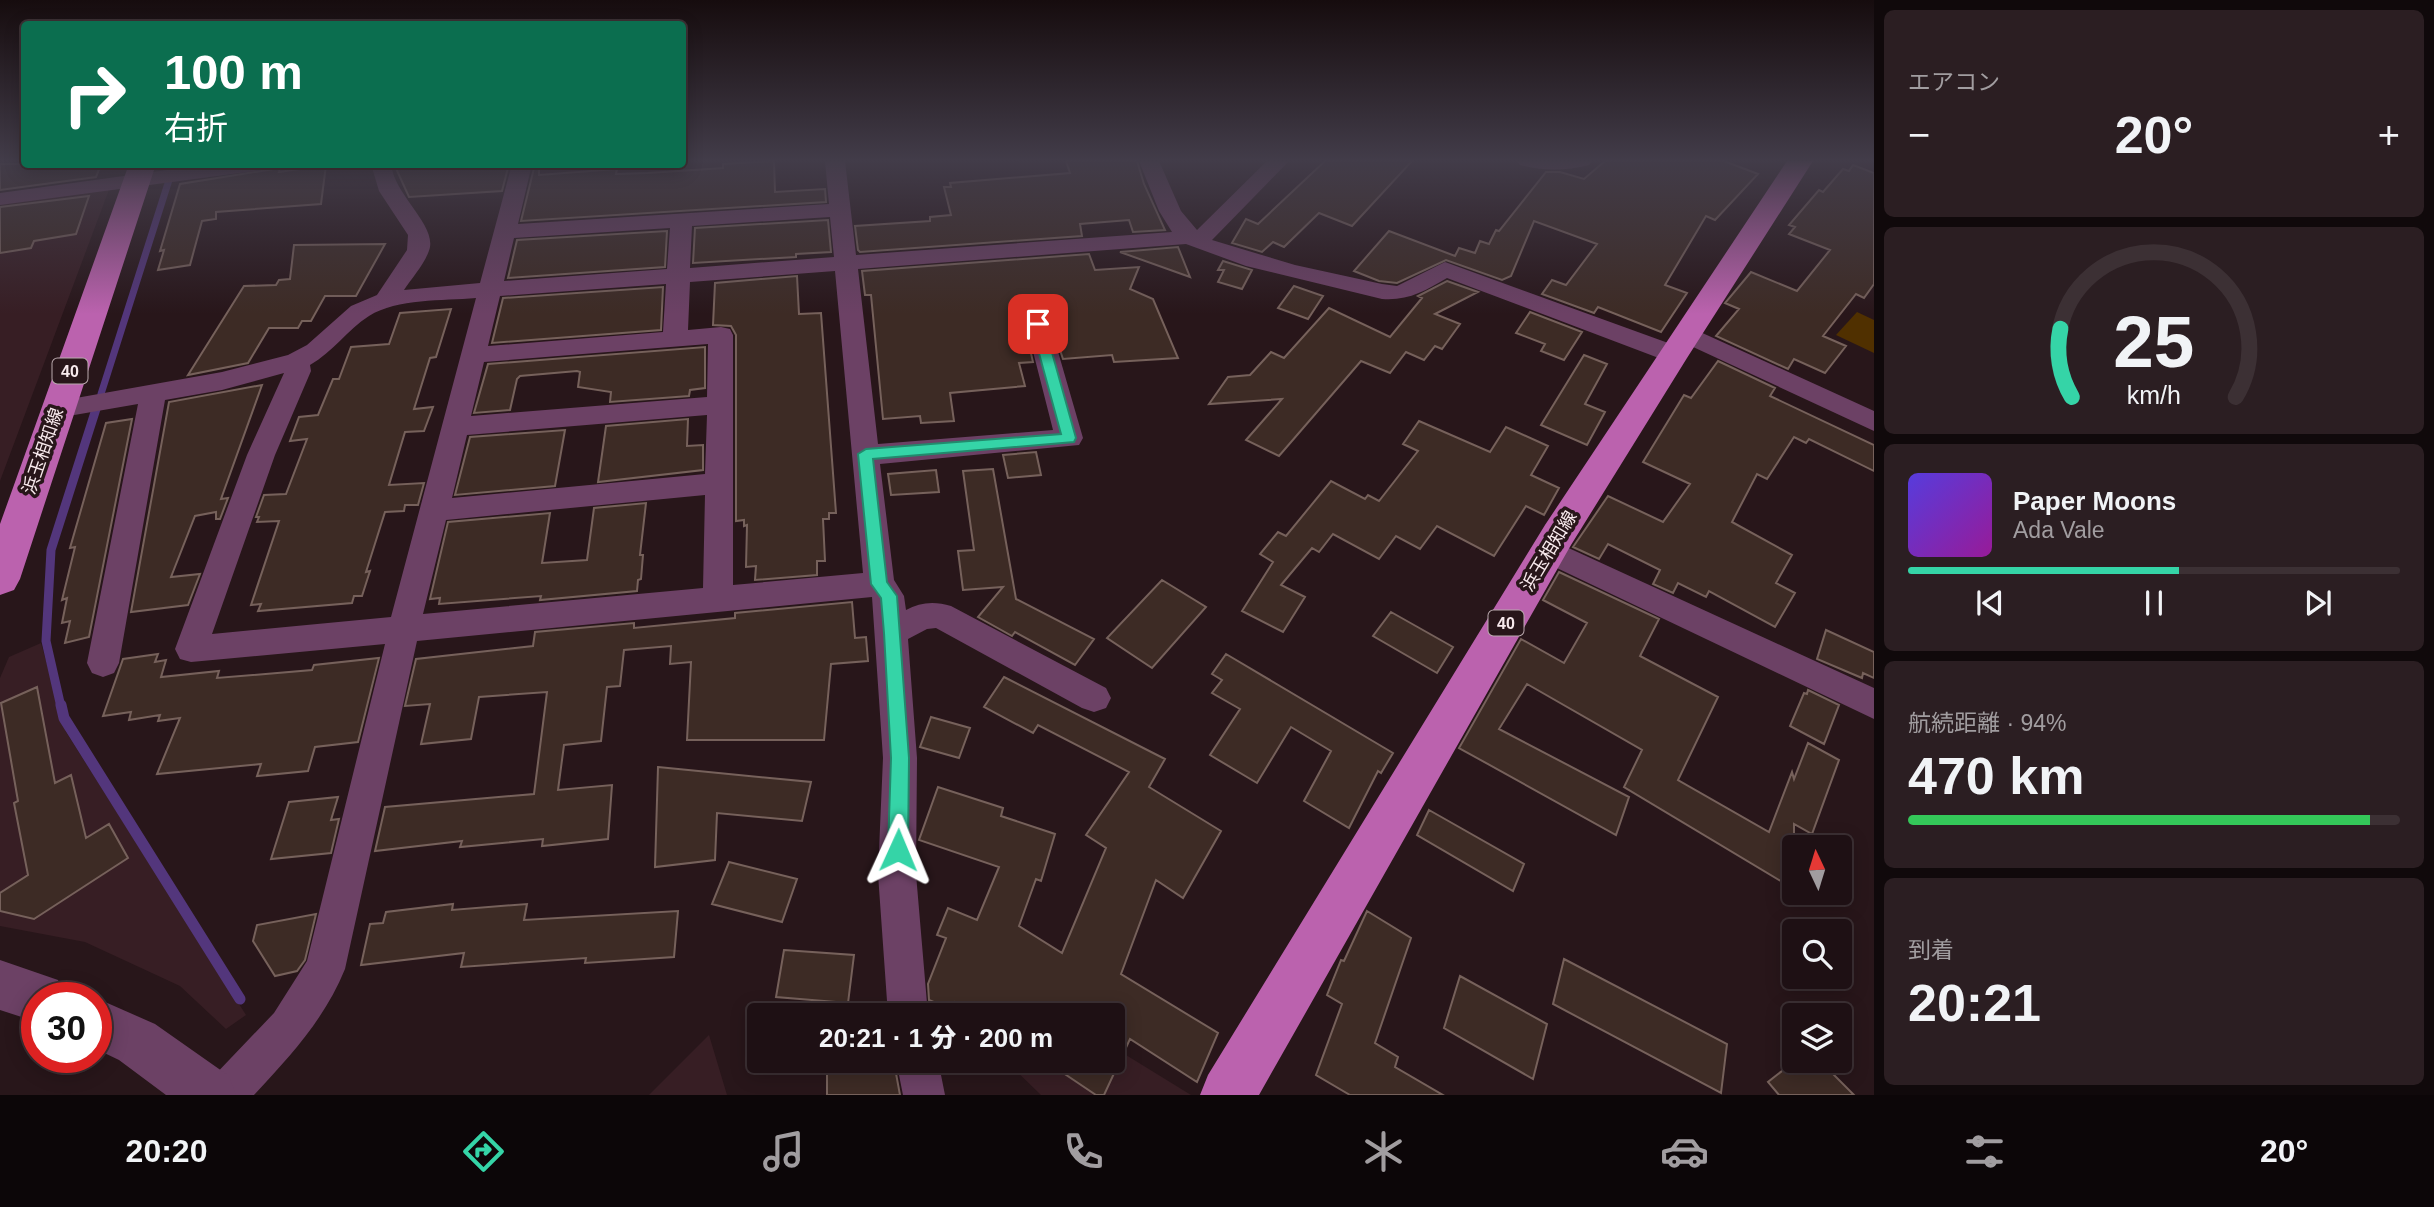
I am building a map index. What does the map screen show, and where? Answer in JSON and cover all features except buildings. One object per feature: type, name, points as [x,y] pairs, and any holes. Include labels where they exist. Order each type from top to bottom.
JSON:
[{"type":"main road","name":"浜玉相知線","points":[[0,579],[126,212]]},
{"type":"main road","name":"浜玉相知線","points":[[1228,1095],[1549,551],[1766,212]]},
{"type":"street","points":[[386,300],[418,250],[419,235],[406,212]]},
{"type":"street","points":[[225,1095],[289,1028],[325,969],[404,629],[510,212]]},
{"type":"street","points":[[505,232],[810,212]]},
{"type":"street","points":[[840,212],[879,584],[889,596],[900,758],[897,874],[907,1003]]},
{"type":"street","points":[[1173,212],[1189,238],[1335,284],[1400,293],[1445,269],[1680,344],[1874,422]]},
{"type":"street","points":[[57,409],[222,381],[297,361],[316,351],[360,311],[386,300],[490,289],[1189,238],[1203,236],[1227,212]]},
{"type":"street","points":[[675,338],[681,221]]},
{"type":"street","points":[[866,454],[1069,438],[1038,324]]},
{"type":"street","points":[[474,355],[721,335],[718,599]]},
{"type":"street","points":[[297,361],[298,371],[261,455],[191,649],[879,584]]},
{"type":"street","points":[[103,663],[153,393]]},
{"type":"street","points":[[455,428],[720,405]]},
{"type":"street","points":[[435,510],[719,483]]},
{"type":"street","points":[[1549,551],[1874,704]]},
{"type":"street","points":[[892,633],[922,616],[940,615],[1094,698]]},
{"type":"street","points":[[0,985],[21,992]]},
{"type":"street","points":[[112,1030],[137,1042],[210,1095]]},
{"type":"street","points":[[920,1073],[924,1095]]},
{"type":"shaded area","points":[[0,212],[101,212],[0,481]]},
{"type":"shaded area","points":[[1857,312],[1874,320],[1874,353],[1836,335]]},
{"type":"shaded area","points":[[41,643],[66,732],[246,1015],[226,1029],[180,986],[85,942],[0,926],[0,678],[9,657]]},
{"type":"shaded area","points":[[709,1035],[727,1095],[649,1095]]},
{"type":"shaded area","points":[[1125,1054],[1191,1095],[1041,1095],[1018,1073],[1125,1073]]},
{"type":"waterway","points":[[101,394],[159,212]]},
{"type":"waterway","points":[[61,707],[46,641],[51,550],[96,409]]},
{"type":"waterway","points":[[61,705],[64,718],[240,999]]},
{"type":"route","points":[[898,850],[900,758],[892,633],[889,596],[879,584],[866,454],[1069,438],[1038,324]]}]
